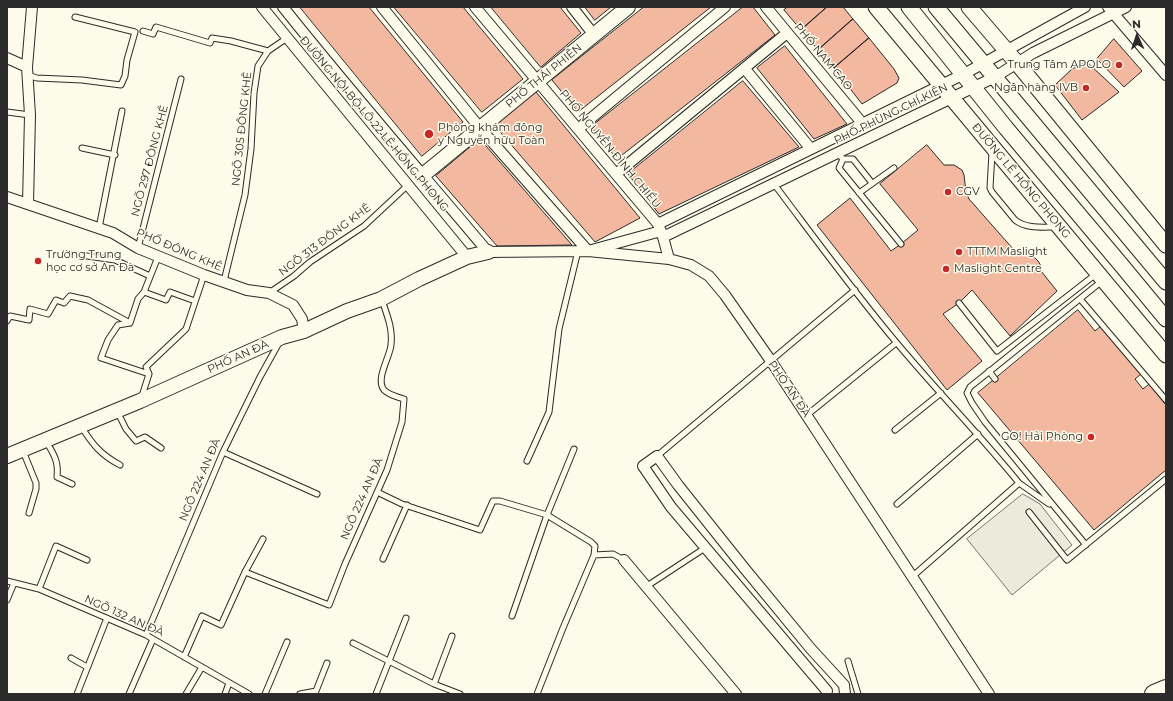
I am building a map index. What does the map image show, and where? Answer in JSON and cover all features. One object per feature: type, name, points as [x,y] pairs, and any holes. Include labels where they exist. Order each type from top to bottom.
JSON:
[{"type":"highway","points":[[1154,694],[1166,689]]},
{"type":"main road","name":"ĐƯỜNG LÊ HỒNG PHONG","points":[[876,7],[1166,355]]},
{"type":"main road","name":"ĐƯỜNG LÊ HỒNG PHONG","points":[[909,7],[1006,128],[1166,319]]},
{"type":"main road","points":[[936,7],[1166,282]]},
{"type":"main road","points":[[969,7],[1005,51],[1017,63],[1166,245]]},
{"type":"street","points":[[28,204],[30,115],[27,71],[32,7]]},
{"type":"street","name":"ĐƯỜNG NỘI BỘ LÔ 22 LÊ HỒNG PHONG","points":[[262,7],[409,184],[467,257]]},
{"type":"street","name":"ĐƯỜNG NỘI BỘ LÔ 22 LÊ HỒNG PHONG","points":[[283,7],[338,76],[488,252]]},
{"type":"street","points":[[382,7],[480,128],[583,251],[661,231]]},
{"type":"street","name":"PHỐ NGUYỄN ĐÌNH CHIỂU","points":[[475,7],[616,174],[661,231],[669,259]]},
{"type":"street","points":[[572,7],[594,35]]},
{"type":"street","name":"PHỐ THÁI PHIÊN","points":[[423,175],[628,7]]},
{"type":"street","points":[[578,129],[725,7]]},
{"type":"street","name":"PHỐ NAM CAO","points":[[766,7],[862,123]]},
{"type":"street","name":"PHỐ PHÙNG CHÍ KIÊN","points":[[661,231],[811,149],[964,74],[1086,7]]},
{"type":"street","name":"PHỐ PHÙNG CHÍ KIÊN","points":[[661,231],[837,156],[995,77],[1032,54],[1111,10],[1126,7]]},
{"type":"street","points":[[1111,10],[1166,75]]},
{"type":"street","points":[[616,174],[787,33]]},
{"type":"street","points":[[7,58],[27,71]]},
{"type":"street","points":[[745,68],[811,149]]},
{"type":"street","points":[[821,144],[837,156]]},
{"type":"street","name":"PHỐ ĐÔNG KHÊ","points":[[7,197],[113,233],[138,248],[204,275],[247,290],[269,293],[292,305],[302,319],[304,331]]},
{"type":"street","name":"PHỐ AN ĐÀ","points":[[7,456],[140,401],[282,337],[304,331],[347,311],[381,299],[419,279],[467,257],[488,252],[583,251],[669,259],[691,266],[709,276],[725,295],[771,361],[913,576],[987,693]]},
{"type":"street","points":[[827,691],[671,507],[643,466],[657,456],[744,569],[811,649],[844,685],[845,694]]},
{"type":"street","points":[[624,560],[736,694]]},
{"type":"lane","points":[[27,71],[37,78],[82,80],[122,85],[135,32],[75,18]]},
{"type":"lane","points":[[144,31],[153,34],[156,27],[210,43],[212,38],[231,41],[268,51]]},
{"type":"lane","name":"NGÕ 305 ĐÔNG KHÊ","points":[[224,282],[244,195],[251,149],[254,93],[258,66],[268,51],[287,38]]},
{"type":"lane","name":"NGÕ 297 ĐÔNG KHÊ","points":[[138,248],[181,79]]},
{"type":"lane","points":[[99,228],[122,111]]},
{"type":"lane","points":[[7,112],[30,115]]},
{"type":"lane","points":[[993,147],[990,188],[1014,220],[1019,224],[1026,226],[1060,227]]},
{"type":"lane","points":[[82,148],[114,155]]},
{"type":"lane","points":[[872,183],[853,159],[837,156],[839,168],[902,244]]},
{"type":"lane","points":[[859,193],[894,168]]},
{"type":"lane","name":"NGÕ 313 ĐÔNG KHÊ","points":[[269,293],[294,276],[310,262],[364,226],[409,184]]},
{"type":"lane","points":[[774,184],[896,343],[1020,483],[1055,508]]},
{"type":"lane","points":[[527,461],[549,412],[559,329],[583,251]]},
{"type":"lane","points":[[80,255],[115,260],[150,276]]},
{"type":"lane","points":[[130,323],[138,299],[144,292],[158,257]]},
{"type":"lane","points":[[140,401],[149,374],[146,367],[186,329],[204,275]]},
{"type":"lane","points":[[1086,545],[985,422],[972,403],[968,390],[989,371],[1081,300],[1101,276]]},
{"type":"lane","points":[[959,303],[997,351],[1101,276]]},
{"type":"lane","points":[[657,456],[855,290]]},
{"type":"lane","points":[[144,292],[166,300],[170,292],[195,301]]},
{"type":"lane","points":[[7,321],[10,316],[29,320],[30,309],[48,314],[56,300],[64,303],[70,296],[88,300],[130,323]]},
{"type":"lane","name":"NGÕ 224 AN ĐÀ","points":[[245,572],[329,605],[344,564],[387,470],[402,422],[404,399],[388,393],[383,389],[381,384],[384,368],[390,355],[391,338],[390,323],[381,299]]},
{"type":"lane","points":[[1081,300],[1166,400]]},
{"type":"lane","points":[[130,323],[118,325],[108,340],[101,358],[149,374]]},
{"type":"lane","name":"NGÕ 224 AN ĐÀ","points":[[146,635],[223,452],[260,376],[282,337]]},
{"type":"lane","points":[[807,415],[896,343]]},
{"type":"lane","points":[[989,371],[995,379]]},
{"type":"lane","points":[[895,430],[941,392]]},
{"type":"lane","points":[[117,410],[126,429],[136,441],[145,437],[161,448]]},
{"type":"lane","points":[[80,425],[92,444],[109,459],[120,465]]},
{"type":"lane","points":[[897,504],[978,434]]},
{"type":"lane","points":[[45,440],[57,463],[58,468],[56,477],[72,484]]},
{"type":"lane","points":[[22,450],[36,483],[36,489],[29,513]]},
{"type":"lane","points":[[512,616],[547,514],[574,450]]},
{"type":"lane","points":[[223,452],[317,494]]},
{"type":"lane","points":[[1029,512],[1067,560],[1166,479]]},
{"type":"lane","points":[[913,576],[1020,483]]},
{"type":"lane","points":[[377,492],[407,505],[480,530],[493,501],[500,501],[547,514],[595,546],[594,555],[537,694]]},
{"type":"lane","points":[[383,559],[407,505]]},
{"type":"lane","points":[[1111,516],[1115,521]]},
{"type":"lane","points":[[184,657],[202,616],[220,625],[245,572],[263,539]]},
{"type":"lane","points":[[39,590],[56,546],[87,560]]},
{"type":"lane","points":[[647,586],[705,548]]},
{"type":"lane","points":[[594,555],[613,554],[624,560]]},
{"type":"lane","name":"NGÕ 132 AN ĐÀ","points":[[7,581],[39,590],[146,635],[249,694]]},
{"type":"lane","points":[[7,600],[14,583]]},
{"type":"lane","points":[[77,694],[107,618]]},
{"type":"lane","points":[[376,694],[388,660],[406,618]]},
{"type":"lane","points":[[434,684],[452,636]]},
{"type":"lane","points":[[129,694],[153,639]]},
{"type":"lane","points":[[265,694],[287,642]]},
{"type":"lane","points":[[352,643],[434,684],[460,694]]},
{"type":"lane","points":[[71,658],[88,667]]},
{"type":"lane","points":[[848,661],[858,694]]},
{"type":"lane","points":[[300,694],[316,691],[327,663]]},
{"type":"lane","points":[[186,694],[202,667]]},
{"type":"lane","points":[[225,694],[229,683]]},
{"type":"shaded area","points":[[1023,494],[1040,504],[1072,545],[1012,595],[967,539]]},
{"type":"building","points":[[300,7],[369,7],[463,122],[422,156]]},
{"type":"building","points":[[394,7],[463,7],[523,79],[482,112]]},
{"type":"building","points":[[491,7],[560,7],[581,33],[541,67]]},
{"type":"building","points":[[585,7],[611,7],[595,20]]},
{"type":"building","points":[[644,7],[711,7],[578,112],[552,80]]},
{"type":"building","points":[[743,7],[753,7],[775,35],[617,159],[591,127]]},
{"type":"building","points":[[788,7],[827,7],[801,30],[784,10]]},
{"type":"building","points":[[827,7],[843,7],[853,19],[818,50],[801,30]]},
{"type":"building","points":[[853,19],[869,38],[834,68],[818,50]]},
{"type":"building","points":[[869,38],[894,69],[899,78],[897,83],[862,104],[834,68]]},
{"type":"building","name":"Trung Tâm APOLO","points":[[1114,39],[1142,71],[1124,87],[1097,59]]},
{"type":"building","points":[[785,46],[847,124],[814,139],[757,68]]},
{"type":"building","name":"Ngân hàng IVB","points":[[1087,62],[1119,92],[1082,120],[1055,85],[1072,69]]},
{"type":"building","points":[[743,81],[799,147],[659,214],[628,174]]},
{"type":"building","points":[[536,92],[640,218],[595,242],[495,126]]},
{"type":"building","points":[[480,139],[572,245],[497,246],[436,176]]},
{"type":"building","name":"Maslight Centre","points":[[927,145],[944,165],[954,165],[962,170],[966,192],[969,199],[1014,250],[1018,253],[1032,255],[1038,261],[1041,266],[1041,271],[1057,291],[1010,336],[972,290],[959,303],[943,314],[982,361],[947,390],[817,225],[850,198],[891,251],[901,244],[918,230],[880,184]]},
{"type":"building","name":"GO! Hải Phòng","points":[[1078,310],[1095,331],[1101,326],[1141,374],[1135,379],[1143,389],[1149,384],[1166,405],[1166,470],[1094,530],[978,393]]},
{"type":"place","name":"Trung Tâm APOLO","points":[[1119,65]]},
{"type":"place","name":"Ngân hàng IVB","points":[[1086,88]]},
{"type":"place","name":"Phòng khám đông y Nguyễn hữu Toàn","points":[[429,134]]},
{"type":"place","name":"CGV","points":[[948,192]]},
{"type":"place","name":"TTTM Maslight","points":[[959,252]]},
{"type":"place","name":"Trường Trung học cơ sở An Đà","points":[[38,261]]},
{"type":"place","name":"Maslight Centre","points":[[946,269]]},
{"type":"place","name":"GO! Hải Phòng","points":[[1091,437]]}]
